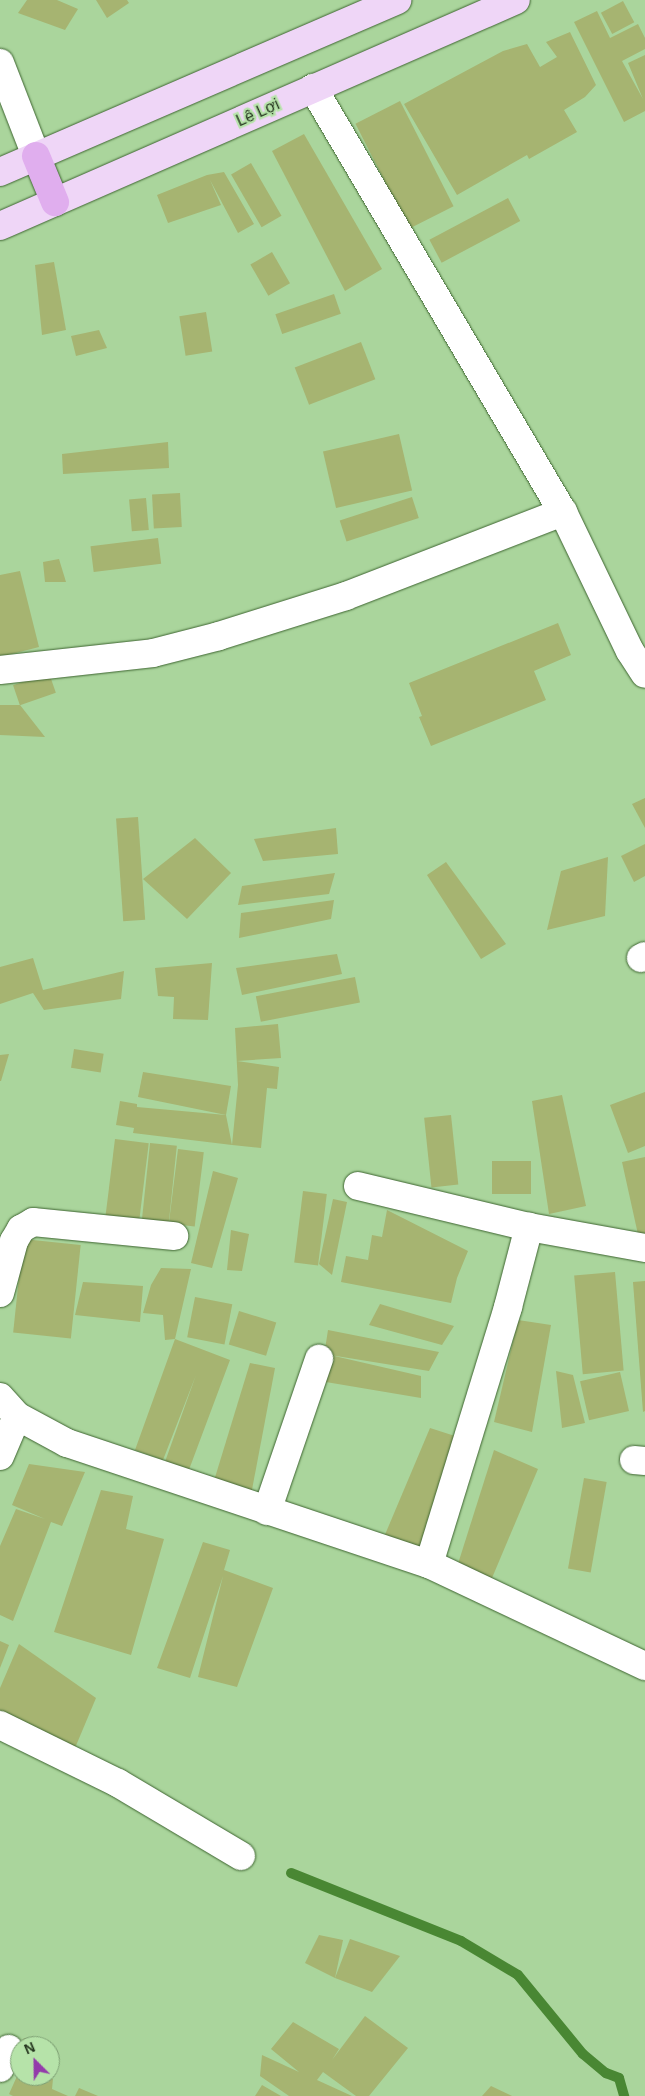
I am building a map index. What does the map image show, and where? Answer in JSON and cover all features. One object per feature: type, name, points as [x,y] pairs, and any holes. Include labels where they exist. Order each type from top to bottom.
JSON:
[{"type":"main road","points":[[0,172],[397,0]]},
{"type":"main road","name":"Lê Lợi","points":[[0,226],[516,0]]},
{"type":"main road","points":[[36,156],[55,202]]},
{"type":"street","points":[[0,63],[36,156]]},
{"type":"street","points":[[313,88],[563,512],[630,651],[645,674]]},
{"type":"street","points":[[0,670],[154,653],[219,636],[346,596],[563,512]]},
{"type":"street","points":[[358,1186],[529,1227],[645,1248]]},
{"type":"street","points":[[0,1293],[14,1241],[21,1229],[33,1222],[174,1236]]},
{"type":"street","points":[[429,1564],[508,1307],[529,1227]]},
{"type":"street","points":[[267,1511],[319,1358]]},
{"type":"street","points":[[0,1456],[9,1407],[67,1443],[429,1564],[645,1666]]},
{"type":"street","points":[[0,1725],[118,1783],[241,1856]]},
{"type":"building","points":[[27,0],[57,0],[78,9],[65,30],[18,13]]},
{"type":"building","points":[[96,0],[127,0],[129,3],[107,18]]},
{"type":"building","points":[[623,1],[634,22],[612,34],[601,13]]},
{"type":"building","points":[[597,11],[610,38],[638,24],[645,38],[645,49],[622,61],[643,99],[628,63],[645,55],[645,111],[624,122],[574,22]]},
{"type":"building","points":[[570,32],[596,85],[585,97],[564,110],[577,132],[529,159],[527,155],[457,195],[404,104],[503,51],[527,44],[540,67],[557,57],[546,42]]},
{"type":"building","points":[[400,101],[454,206],[409,229],[355,124]]},
{"type":"building","points":[[304,134],[382,269],[345,291],[272,151]]},
{"type":"building","points":[[251,163],[282,216],[262,227],[231,174]]},
{"type":"building","points":[[224,172],[254,224],[238,233],[210,180],[221,205],[168,223],[157,195],[207,175]]},
{"type":"building","points":[[508,198],[520,221],[442,263],[429,240]]},
{"type":"building","points":[[272,252],[290,283],[268,296],[250,264]]},
{"type":"building","points":[[54,262],[66,330],[42,335],[35,265]]},
{"type":"building","points":[[334,294],[341,314],[282,334],[275,314]]},
{"type":"building","points":[[206,312],[212,352],[186,356],[179,316]]},
{"type":"building","points":[[99,330],[107,348],[76,356],[71,336]]},
{"type":"building","points":[[361,342],[375,379],[309,405],[295,367]]},
{"type":"building","points":[[399,434],[412,491],[336,508],[323,452]]},
{"type":"building","points":[[168,442],[169,468],[63,474],[62,454]]},
{"type":"building","points":[[180,493],[182,527],[154,528],[152,494]]},
{"type":"building","points":[[412,497],[419,518],[347,541],[340,520]]},
{"type":"building","points":[[146,498],[149,530],[132,531],[129,499]]},
{"type":"building","points":[[158,538],[161,564],[94,572],[91,546]]},
{"type":"building","points":[[59,559],[66,582],[45,582],[43,562]]},
{"type":"building","points":[[20,571],[39,647],[0,657],[0,575]]},
{"type":"building","points":[[558,623],[571,655],[534,671],[546,700],[431,746],[419,717],[422,716],[409,683]]},
{"type":"building","points":[[49,673],[56,693],[20,705],[13,685]]},
{"type":"building","points":[[0,705],[20,705],[45,737],[0,735]]},
{"type":"building","points":[[645,798],[645,828],[632,804]]},
{"type":"building","points":[[138,817],[145,920],[123,921],[116,819]]},
{"type":"building","points":[[336,828],[338,854],[263,861],[254,839]]},
{"type":"building","points":[[195,838],[231,873],[187,919],[143,879]]},
{"type":"building","points":[[645,844],[645,876],[634,882],[621,856]]},
{"type":"building","points":[[608,857],[605,916],[547,930],[561,871]]},
{"type":"building","points":[[446,862],[506,944],[481,959],[427,875]]},
{"type":"building","points":[[335,873],[329,894],[238,905],[242,886]]},
{"type":"building","points":[[334,900],[331,919],[239,938],[241,913]]},
{"type":"building","points":[[337,954],[342,974],[242,995],[236,968]]},
{"type":"building","points":[[33,958],[43,990],[124,971],[121,999],[44,1010],[33,993],[0,1004],[0,967]]},
{"type":"building","points":[[212,963],[208,1020],[173,1019],[174,997],[158,996],[155,968]]},
{"type":"building","points":[[355,977],[360,1003],[261,1022],[256,996]]},
{"type":"building","points":[[278,1024],[281,1058],[237,1061],[279,1067],[277,1089],[267,1088],[261,1148],[232,1145],[238,1085],[235,1028]]},
{"type":"building","points":[[74,1049],[104,1054],[101,1072],[71,1068]]},
{"type":"building","points":[[9,1054],[1,1081],[0,1081],[0,1055]]},
{"type":"building","points":[[143,1072],[231,1086],[226,1115],[138,1097]]},
{"type":"building","points":[[645,1092],[645,1146],[628,1153],[610,1105]]},
{"type":"building","points":[[562,1095],[586,1206],[549,1214],[532,1101]]},
{"type":"building","points":[[120,1101],[137,1104],[137,1107],[226,1115],[232,1145],[133,1133],[134,1128],[116,1125]]},
{"type":"building","points":[[451,1115],[458,1185],[431,1187],[424,1118]]},
{"type":"building","points":[[115,1139],[149,1143],[139,1227],[105,1222]]},
{"type":"building","points":[[150,1143],[177,1146],[169,1224],[142,1222]]},
{"type":"building","points":[[178,1149],[204,1152],[195,1227],[169,1223]]},
{"type":"building","points":[[645,1157],[645,1237],[639,1239],[622,1162]]},
{"type":"building","points":[[492,1161],[531,1161],[531,1194],[492,1194]]},
{"type":"building","points":[[213,1171],[238,1178],[212,1268],[191,1263]]},
{"type":"building","points":[[303,1191],[327,1194],[318,1265],[294,1262]]},
{"type":"building","points":[[333,1199],[347,1202],[332,1275],[319,1264]]},
{"type":"building","points":[[387,1210],[468,1251],[457,1278],[451,1303],[341,1282],[346,1256],[368,1260],[372,1235],[382,1237]]},
{"type":"building","points":[[231,1230],[249,1234],[242,1271],[227,1270]]},
{"type":"building","points":[[23,1239],[81,1245],[71,1339],[13,1332]]},
{"type":"building","points":[[161,1268],[191,1269],[175,1339],[165,1340],[163,1315],[143,1313],[151,1285]]},
{"type":"building","points":[[615,1272],[624,1371],[583,1374],[574,1276]]},
{"type":"building","points":[[645,1281],[645,1411],[643,1412],[633,1282]]},
{"type":"building","points":[[83,1282],[143,1286],[140,1322],[75,1315]]},
{"type":"building","points":[[195,1297],[232,1304],[224,1344],[187,1337]]},
{"type":"building","points":[[380,1304],[454,1326],[442,1345],[369,1325]]},
{"type":"building","points":[[239,1311],[276,1322],[266,1356],[229,1344]]},
{"type":"building","points":[[518,1320],[551,1325],[532,1432],[494,1422]]},
{"type":"building","points":[[328,1330],[439,1352],[429,1371],[330,1355],[421,1376],[421,1398],[320,1381]]},
{"type":"building","points":[[175,1339],[230,1360],[187,1475],[161,1473],[196,1375],[163,1460],[135,1450]]},
{"type":"building","points":[[250,1363],[275,1368],[251,1495],[213,1484]]},
{"type":"building","points":[[556,1371],[573,1375],[585,1423],[562,1428]]},
{"type":"building","points":[[620,1372],[629,1411],[589,1420],[580,1381]]},
{"type":"building","points":[[430,1428],[458,1437],[419,1551],[384,1537]]},
{"type":"building","points":[[494,1450],[538,1469],[492,1578],[457,1567]]},
{"type":"building","points":[[29,1464],[85,1472],[62,1526],[51,1522],[13,1621],[0,1615],[0,1546],[16,1509],[45,1519],[12,1505]]},
{"type":"building","points":[[584,1478],[607,1482],[591,1573],[568,1569]]},
{"type":"building","points":[[101,1490],[133,1496],[126,1529],[164,1539],[131,1655],[54,1632]]},
{"type":"building","points":[[203,1542],[230,1550],[224,1570],[273,1588],[237,1687],[198,1677],[223,1576],[190,1678],[157,1668]]},
{"type":"building","points":[[0,1641],[9,1645],[0,1668]]},
{"type":"building","points":[[19,1644],[96,1698],[75,1748],[0,1716],[0,1688]]},
{"type":"building","points":[[319,1935],[343,1940],[335,1978],[305,1963]]},
{"type":"building","points":[[350,1939],[400,1956],[372,1992],[335,1978]]},
{"type":"building","points":[[365,2016],[408,2048],[369,2096],[356,2096],[323,2072],[317,2080],[352,2096],[289,2096],[260,2076],[262,2055],[299,2072],[271,2049],[293,2022],[339,2049],[332,2060]]},
{"type":"building","points":[[262,2085],[281,2096],[255,2096]]},
{"type":"building","points":[[13,2086],[52,2086],[52,2089],[68,2096],[13,2096],[9,2094]]},
{"type":"building","points":[[491,2086],[512,2096],[482,2096]]},
{"type":"building","points":[[79,2088],[98,2096],[75,2096]]},
{"type":"waterway","points":[[291,1873],[461,1941],[518,1975],[583,2054],[606,2073],[619,2078],[624,2096]]}]
